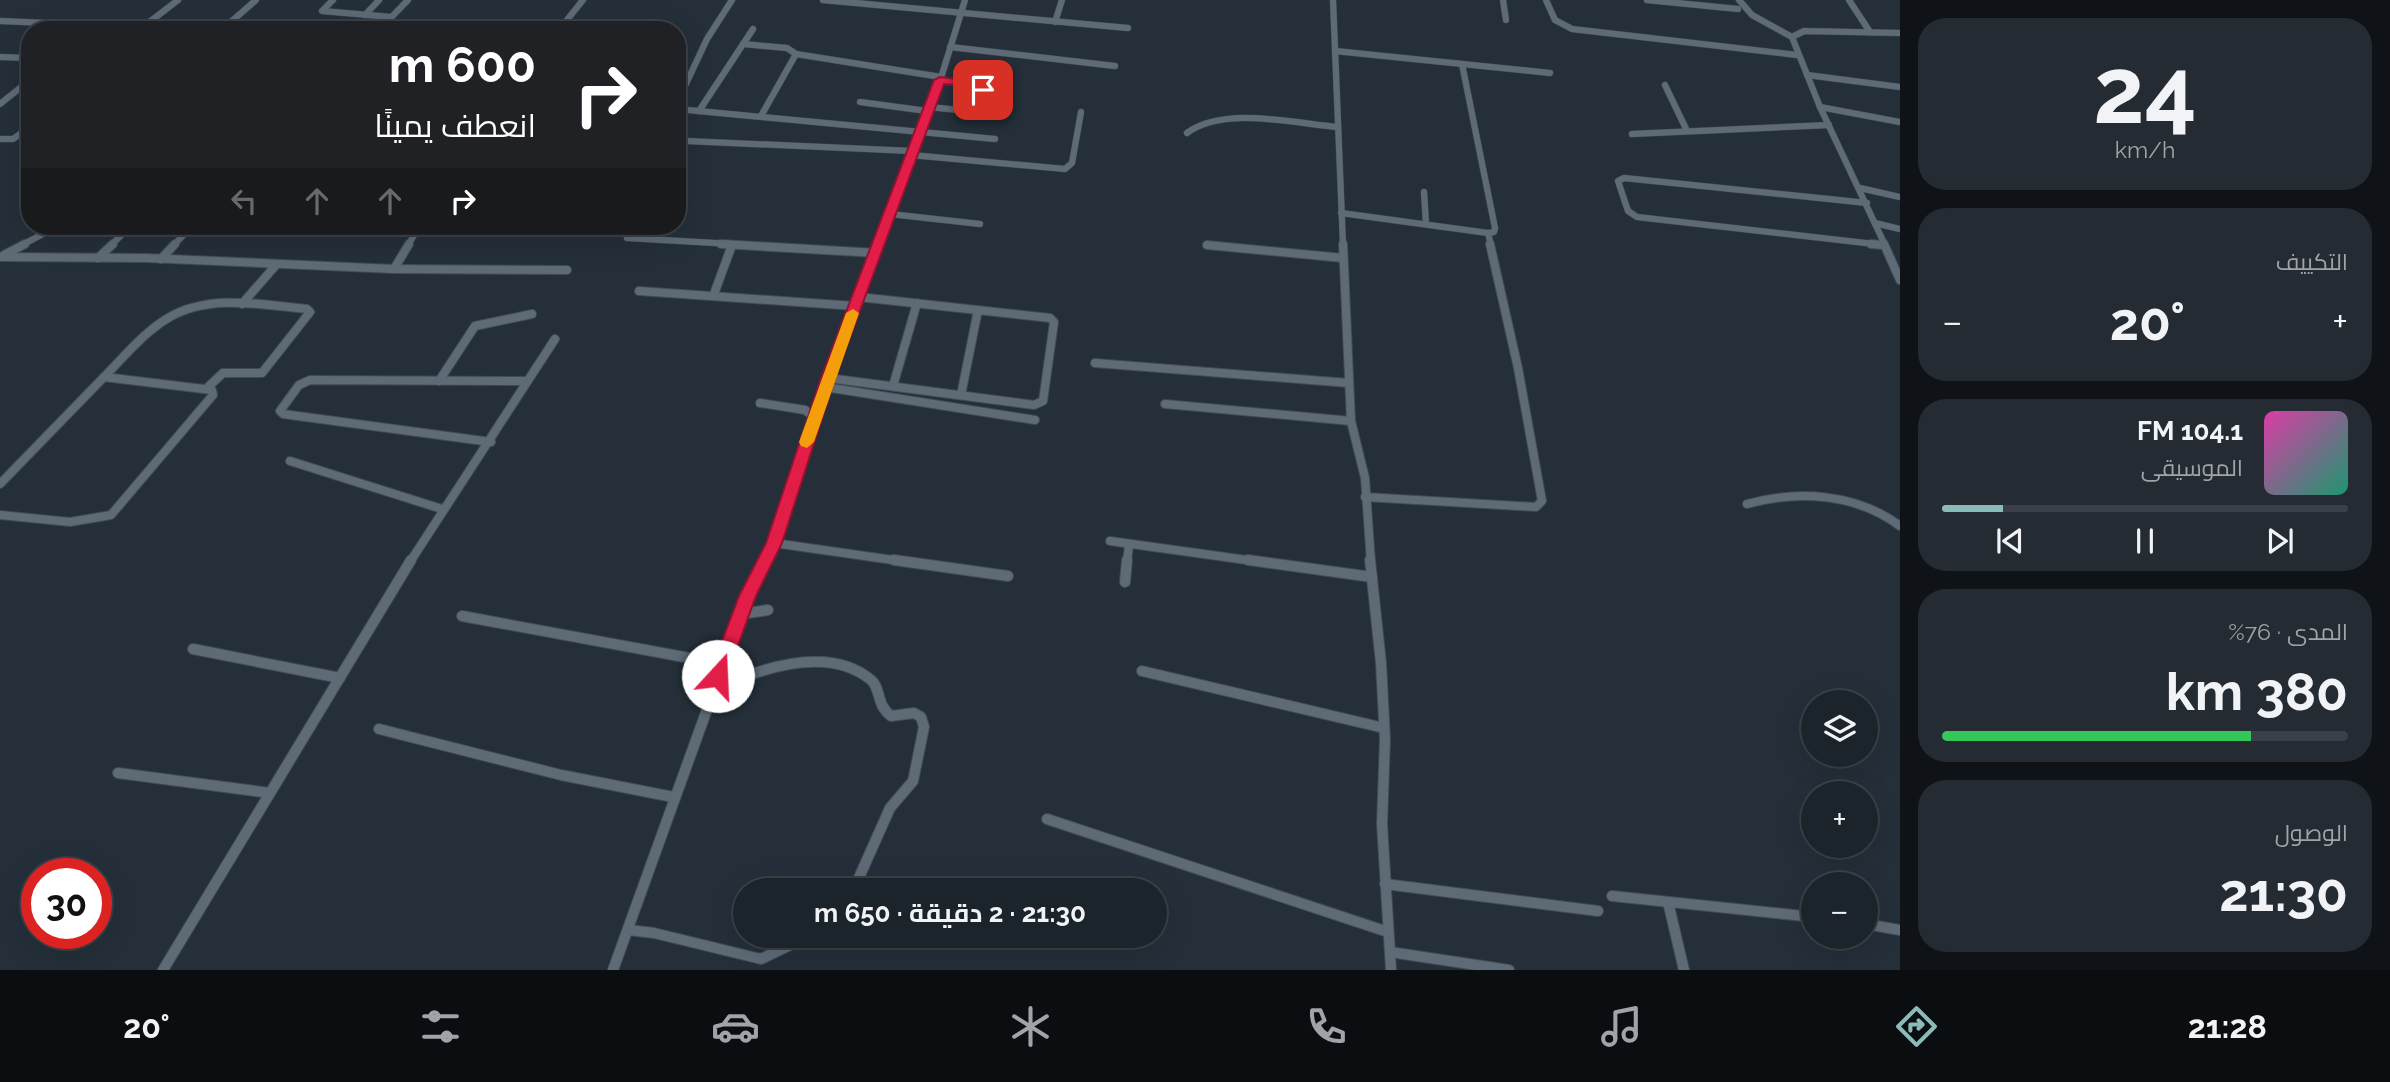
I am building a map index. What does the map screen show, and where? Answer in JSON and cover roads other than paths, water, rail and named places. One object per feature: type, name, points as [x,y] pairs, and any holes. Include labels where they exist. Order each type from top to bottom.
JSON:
[{"type":"street","points":[[151,21],[178,0]]},
{"type":"street","points":[[232,21],[256,0]]},
{"type":"street","points":[[333,0],[322,11],[391,17]]},
{"type":"street","points":[[365,15],[379,0]]},
{"type":"street","points":[[387,21],[408,0]]},
{"type":"street","points":[[566,21],[583,0]]},
{"type":"street","points":[[686,84],[707,39],[732,0]]},
{"type":"street","points":[[823,0],[1128,29]]},
{"type":"street","points":[[613,970],[722,664],[741,614],[774,543],[814,417],[940,79],[965,0]]},
{"type":"street","points":[[1055,22],[1062,0]]},
{"type":"street","points":[[1333,0],[1336,127],[1351,421],[1365,478],[1381,663],[1384,728],[1382,824],[1391,970]]},
{"type":"street","points":[[1503,0],[1506,20]]},
{"type":"street","points":[[1546,0],[1555,20],[1572,29],[1797,55]]},
{"type":"street","points":[[1647,0],[1738,9]]},
{"type":"street","points":[[1739,0],[1752,15],[1784,33],[1793,35],[1804,31],[1900,33]]},
{"type":"street","points":[[1849,0],[1870,32]]},
{"type":"street","points":[[0,20],[21,21]]},
{"type":"street","points":[[699,111],[753,29]]},
{"type":"street","points":[[1793,35],[1798,48],[1797,55],[1900,280]]},
{"type":"street","points":[[743,44],[787,48],[796,54],[982,86],[986,108],[979,111],[928,109],[860,102]]},
{"type":"street","points":[[950,47],[1033,54],[1047,59],[1115,66]]},
{"type":"street","points":[[1335,51],[1550,73]]},
{"type":"street","points":[[761,116],[796,54]]},
{"type":"street","points":[[0,57],[21,58]]},
{"type":"street","points":[[1341,213],[1494,232],[1462,64]]},
{"type":"street","points":[[1807,75],[1900,87]]},
{"type":"street","points":[[1665,85],[1687,131]]},
{"type":"street","points":[[0,104],[21,88]]},
{"type":"street","points":[[1820,107],[1900,121]]},
{"type":"street","points":[[686,110],[995,139]]},
{"type":"street","points":[[686,141],[911,153],[1065,169],[1072,163],[1081,112]]},
{"type":"street","points":[[1187,133],[1200,124],[1222,120],[1336,127]]},
{"type":"street","points":[[1632,134],[1829,125]]},
{"type":"street","points":[[0,139],[13,139],[21,133]]},
{"type":"street","points":[[1867,203],[1624,178],[1618,180],[1628,211],[1637,217],[1883,244]]},
{"type":"street","points":[[1860,188],[1900,197]]},
{"type":"street","points":[[1424,191],[1426,224]]},
{"type":"street","points":[[890,214],[980,224]]},
{"type":"street","points":[[1875,223],[1900,229]]},
{"type":"street","points":[[1366,497],[1536,507],[1541,504],[1518,368],[1488,233]]},
{"type":"street","points":[[0,257],[41,235]]},
{"type":"street","points":[[98,258],[122,235]]},
{"type":"street","points":[[161,259],[184,235]]},
{"type":"street","points":[[394,269],[415,235]]},
{"type":"street","points":[[627,238],[876,253]]},
{"type":"street","points":[[714,294],[732,245]]},
{"type":"street","points":[[1207,245],[1343,258]]},
{"type":"street","points":[[0,257],[161,259],[394,269],[567,270]]},
{"type":"street","points":[[1889,258],[1900,261]]},
{"type":"street","points":[[242,304],[276,265]]},
{"type":"street","points":[[639,291],[714,294],[742,299],[916,303],[1052,319],[1043,401],[1034,405],[828,378]]},
{"type":"street","points":[[893,386],[916,303]]},
{"type":"street","points":[[0,484],[104,377],[167,318],[191,307],[242,304],[307,309],[310,312],[262,373],[223,373],[208,387]]},
{"type":"street","points":[[961,395],[978,310]]},
{"type":"street","points":[[439,381],[474,326],[532,314]]},
{"type":"street","points":[[163,970],[442,509],[491,442],[555,339]]},
{"type":"street","points":[[1095,363],[1349,383]]},
{"type":"street","points":[[0,515],[71,522],[101,519],[111,515],[213,395],[208,387],[104,377]]},
{"type":"street","points":[[491,442],[283,415],[280,411],[299,385],[310,380],[527,381]]},
{"type":"street","points":[[825,387],[1035,420]]},
{"type":"street","points":[[760,403],[804,410],[814,417]]},
{"type":"street","points":[[1165,404],[1351,421]]},
{"type":"street","points":[[290,461],[442,509]]},
{"type":"street","points":[[1748,504],[1783,495],[1822,497],[1880,512],[1898,522]]},
{"type":"street","points":[[1110,541],[1372,577]]},
{"type":"street","points":[[774,543],[1008,576]]},
{"type":"street","points":[[1125,582],[1129,545]]},
{"type":"street","points":[[741,614],[768,610]]},
{"type":"street","points":[[462,616],[722,664]]},
{"type":"street","points":[[193,649],[340,678]]},
{"type":"street","points":[[713,690],[728,682],[792,664],[841,664],[867,674],[875,683],[875,693],[889,715],[898,718],[914,713],[921,717],[924,727],[912,781],[890,808],[859,878]]},
{"type":"street","points":[[1142,671],[1384,728]]},
{"type":"street","points":[[379,729],[514,764],[673,797]]},
{"type":"street","points":[[118,773],[270,793]]},
{"type":"street","points":[[1047,820],[1388,932]]},
{"type":"street","points":[[1385,884],[1598,911]]},
{"type":"street","points":[[1612,896],[1801,916]]},
{"type":"street","points":[[1668,902],[1684,970]]},
{"type":"street","points":[[1878,926],[1900,930]]},
{"type":"street","points":[[628,930],[654,933],[761,959],[784,948]]},
{"type":"street","points":[[1390,952],[1509,970]]}]
